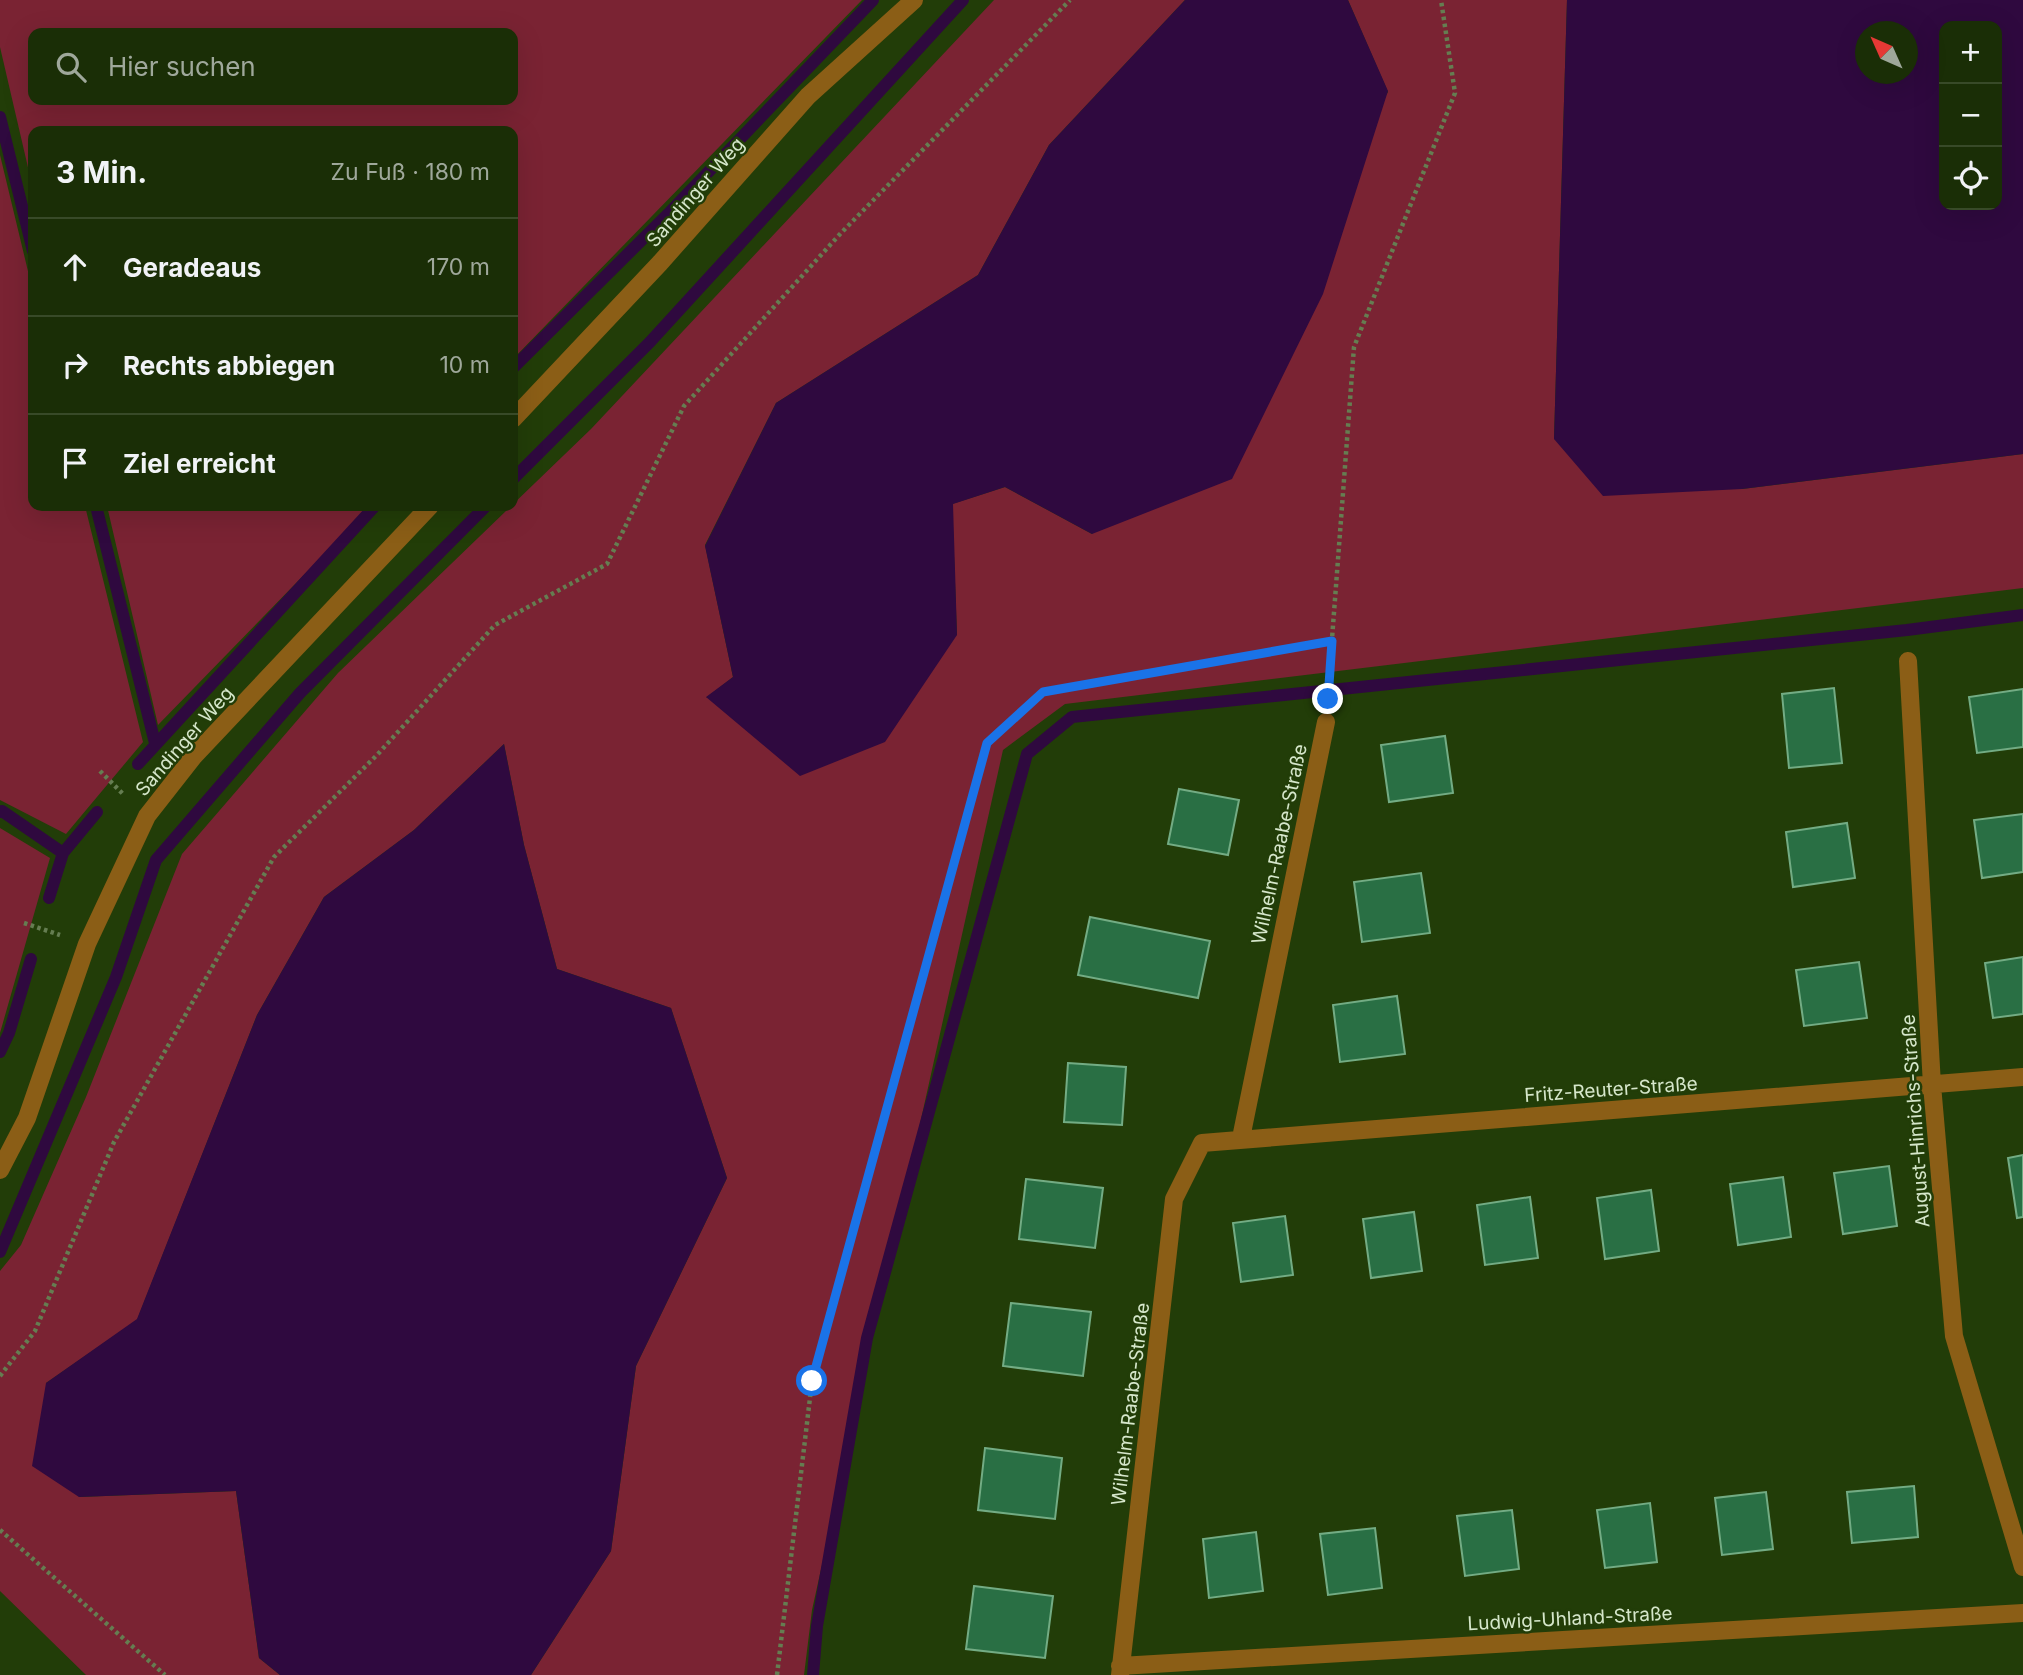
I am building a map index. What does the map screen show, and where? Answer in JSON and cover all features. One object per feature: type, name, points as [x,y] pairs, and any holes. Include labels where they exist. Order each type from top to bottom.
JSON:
[{"type":"street","name":"Sandinger Weg","points":[[518,414],[660,263],[808,96],[914,0]]},
{"type":"street","name":"Sandinger Weg","points":[[0,1170],[27,1118],[87,944],[147,817],[194,756],[425,511]]},
{"type":"street","name":"August-Hinrichs-Straße","points":[[1908,661],[1933,1085],[1954,1336],[2023,1567]]},
{"type":"street","name":"Wilhelm-Raabe-Straße","points":[[1241,1138],[1326,722]]},
{"type":"street","name":"Fritz-Reuter-Straße","points":[[1202,1143],[2023,1077]]},
{"type":"street","name":"Wilhelm-Raabe-Straße","points":[[1120,1670],[1174,1199],[1202,1143]]},
{"type":"street","name":"Ludwig-Uhland-Straße","points":[[1120,1670],[2023,1613]]},
{"type":"path","points":[[0,1376],[35,1331],[114,1142],[274,857],[377,755],[495,625],[607,564],[684,406],[841,233],[1070,0]]},
{"type":"path","points":[[1328,699],[1354,347],[1455,93],[1441,0]]},
{"type":"path","points":[[777,1675],[812,1381],[987,743],[1043,692],[1332,641]]},
{"type":"path","points":[[0,1530],[164,1675]]},
{"type":"shaded area","points":[[0,0],[862,0],[518,354],[518,126],[28,126],[28,167],[0,47]]},
{"type":"shaded area","points":[[994,0],[1185,0],[1049,145],[978,275],[776,403],[705,545],[733,677],[706,698],[957,635],[952,504],[1005,487],[1092,534],[1388,92],[1348,0],[1567,0],[1554,439],[1742,489],[2023,454],[2023,588],[1065,704],[1003,750],[812,1610],[804,1675],[531,1675],[611,1551],[636,1366],[727,1178],[671,1008],[557,969],[524,845],[504,744],[414,830],[324,897],[257,1015],[137,1320],[46,1383],[79,1497],[236,1491],[259,1658],[280,1675],[86,1675],[0,1591],[0,1271],[21,1245],[86,1097],[182,854],[338,673],[506,511],[518,511],[518,499],[591,429]]},
{"type":"shaded area","points":[[1185,0],[1348,0],[1388,91],[1323,294],[1232,479],[1092,534],[1005,487],[953,504],[957,635],[885,742],[800,776],[706,697],[733,677],[705,546],[776,403],[978,275],[1049,145]]},
{"type":"shaded area","points":[[1567,0],[2023,0],[2023,454],[1742,489],[1603,496],[1554,439]]},
{"type":"shaded area","points":[[0,155],[28,271],[28,511],[86,511],[143,742],[66,834],[0,800]]},
{"type":"shaded area","points":[[108,511],[366,511],[158,725]]},
{"type":"shaded area","points":[[504,744],[524,845],[557,969],[671,1008],[727,1178],[636,1366],[611,1551],[531,1675],[280,1675],[259,1658],[236,1491],[79,1497],[32,1466],[46,1383],[137,1319],[257,1015],[324,897],[414,830]]},
{"type":"shaded area","points":[[0,828],[50,858],[0,1033]]},
{"type":"building","points":[[1834,688],[1842,763],[1789,768],[1782,694]]},
{"type":"building","points":[[2023,689],[2023,747],[1977,753],[1969,697]]},
{"type":"building","points":[[1445,736],[1453,793],[1389,802],[1381,745]]},
{"type":"building","points":[[1179,789],[1239,800],[1228,855],[1168,844]]},
{"type":"building","points":[[2023,814],[2023,872],[1982,878],[1974,820]]},
{"type":"building","points":[[1847,823],[1855,878],[1793,887],[1786,832]]},
{"type":"building","points":[[1421,873],[1430,933],[1362,942],[1354,882]]},
{"type":"building","points":[[1090,917],[1210,941],[1198,998],[1078,975]]},
{"type":"building","points":[[2023,957],[2023,1014],[1993,1018],[1985,963]]},
{"type":"building","points":[[1859,962],[1867,1018],[1804,1026],[1796,970]]},
{"type":"building","points":[[1397,996],[1405,1054],[1340,1062],[1333,1005]]},
{"type":"building","points":[[1068,1063],[1126,1067],[1122,1125],[1064,1122]]},
{"type":"building","points":[[2023,1155],[2023,1217],[2017,1218],[2008,1158]]},
{"type":"building","points":[[1889,1166],[1897,1226],[1843,1234],[1834,1173]]},
{"type":"building","points":[[1783,1177],[1791,1237],[1738,1245],[1730,1184]]},
{"type":"building","points":[[1026,1179],[1103,1188],[1095,1248],[1019,1239]]},
{"type":"building","points":[[1651,1190],[1659,1251],[1605,1259],[1597,1198]]},
{"type":"building","points":[[1530,1197],[1538,1258],[1485,1265],[1477,1205]]},
{"type":"building","points":[[1414,1212],[1422,1271],[1371,1278],[1363,1219]]},
{"type":"building","points":[[1285,1216],[1293,1275],[1241,1282],[1233,1223]]},
{"type":"building","points":[[1011,1303],[1091,1312],[1083,1376],[1003,1366]]},
{"type":"building","points":[[985,1448],[1062,1458],[1055,1519],[978,1510]]},
{"type":"building","points":[[1914,1486],[1918,1537],[1852,1543],[1847,1492]]},
{"type":"building","points":[[1766,1492],[1773,1549],[1722,1555],[1715,1498]]},
{"type":"building","points":[[1650,1503],[1657,1562],[1605,1568],[1597,1510]]},
{"type":"building","points":[[1512,1510],[1519,1569],[1465,1576],[1457,1516]]},
{"type":"building","points":[[1375,1528],[1382,1588],[1328,1595],[1320,1534]]},
{"type":"building","points":[[1256,1532],[1263,1591],[1209,1598],[1203,1539]]},
{"type":"building","points":[[974,1586],[1053,1596],[1045,1658],[966,1649]]},
{"type":"waterway","points":[[518,363],[670,212],[873,0]]},
{"type":"waterway","points":[[518,474],[650,342],[963,0]]},
{"type":"waterway","points":[[0,117],[28,231]]},
{"type":"waterway","points":[[97,511],[155,743]]},
{"type":"waterway","points":[[138,764],[370,511]]},
{"type":"waterway","points":[[0,1252],[116,977],[156,860],[300,693],[481,511]]},
{"type":"waterway","points":[[813,1675],[817,1626],[867,1338],[1027,754],[1072,717],[1907,630],[2023,615]]},
{"type":"waterway","points":[[0,812],[63,853]]},
{"type":"waterway","points":[[49,898],[63,853],[97,812]]},
{"type":"waterway","points":[[0,1052],[9,1033],[31,959]]},
{"type":"route","points":[[812,1381],[987,743],[1043,692],[1332,641],[1328,699]]}]
